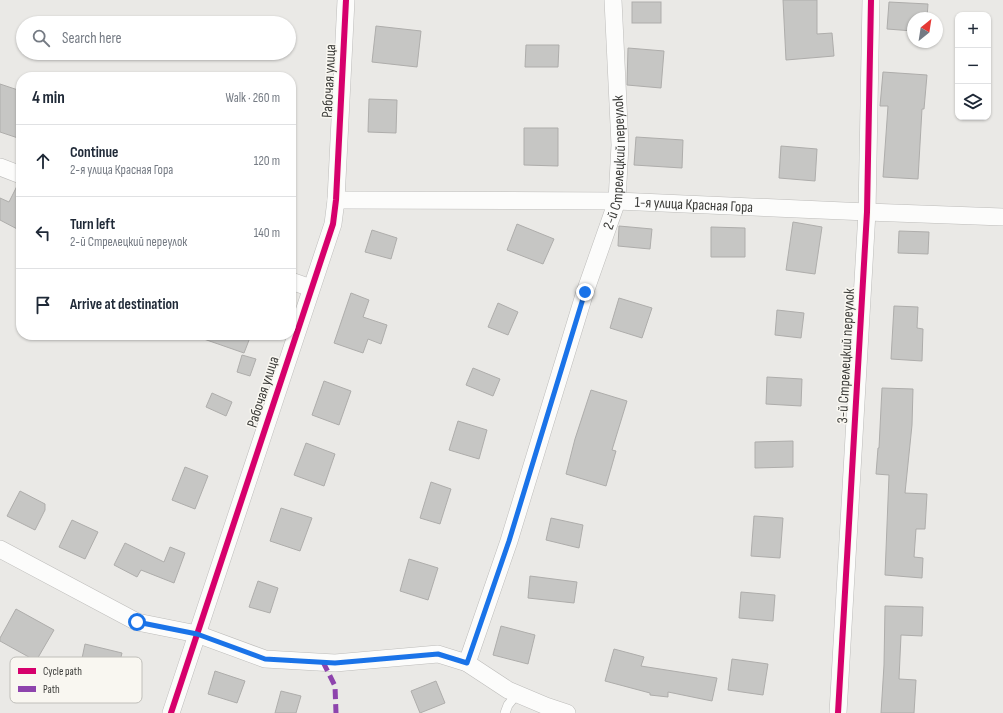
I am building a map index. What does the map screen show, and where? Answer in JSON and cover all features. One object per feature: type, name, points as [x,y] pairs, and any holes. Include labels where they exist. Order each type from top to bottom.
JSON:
[{"type":"street","name":"Рабочая улица","points":[[296,334],[333,224],[336,200],[346,0]]},
{"type":"street","name":"2-й Стрелецкий переулок","points":[[467,663],[509,541],[585,292],[616,201],[620,145],[613,0]]},
{"type":"street","name":"3-й Стрелецкий переулок","points":[[838,713],[867,212],[871,0]]},
{"type":"street","points":[[0,167],[16,173]]},
{"type":"street","name":"1-я улица Красная Гора","points":[[336,200],[616,201],[1003,217]]},
{"type":"street","points":[[296,282],[311,288]]},
{"type":"street","name":"Рабочая улица","points":[[171,713],[294,340]]},
{"type":"street","points":[[0,549],[137,622],[197,634],[265,659],[335,663],[438,654],[467,663],[508,690],[566,713]]},
{"type":"lane","points":[[505,713],[508,705],[517,694]]},
{"type":"building","points":[[783,0],[817,0],[817,34],[832,33],[834,56],[786,60]]},
{"type":"building","points":[[632,2],[661,2],[661,23],[632,23]]},
{"type":"building","points":[[889,2],[928,4],[927,12],[907,12],[907,31],[887,29]]},
{"type":"building","points":[[376,26],[421,31],[417,67],[372,62]]},
{"type":"building","points":[[526,45],[559,45],[558,67],[525,67]]},
{"type":"building","points":[[628,48],[664,51],[661,88],[627,85]]},
{"type":"building","points":[[883,72],[927,75],[924,109],[922,109],[918,179],[883,177],[888,106],[880,106]]},
{"type":"building","points":[[0,84],[16,89],[16,137],[0,132]]},
{"type":"building","points":[[369,99],[397,100],[396,133],[368,132]]},
{"type":"building","points":[[524,128],[558,128],[558,166],[524,165]]},
{"type":"building","points":[[636,137],[683,140],[682,168],[634,165]]},
{"type":"building","points":[[781,146],[817,149],[815,181],[779,178]]},
{"type":"building","points":[[16,188],[16,228],[0,220],[0,198],[9,202]]},
{"type":"building","points":[[793,222],[822,227],[815,274],[786,270]]},
{"type":"building","points":[[517,224],[554,239],[543,264],[507,250]]},
{"type":"building","points":[[619,226],[652,229],[650,249],[618,246]]},
{"type":"building","points":[[711,227],[745,228],[745,257],[711,257]]},
{"type":"building","points":[[372,230],[397,238],[391,259],[365,252]]},
{"type":"building","points":[[899,231],[929,232],[928,254],[898,253]]},
{"type":"building","points":[[351,293],[369,300],[363,317],[387,325],[381,344],[368,339],[363,353],[334,343]]},
{"type":"building","points":[[619,298],[652,308],[642,338],[610,328]]},
{"type":"building","points":[[498,303],[518,312],[508,335],[488,327]]},
{"type":"building","points":[[894,306],[918,307],[917,328],[923,329],[922,361],[891,359]]},
{"type":"building","points":[[777,310],[804,313],[801,338],[775,335]]},
{"type":"building","points":[[207,340],[249,340],[244,353]]},
{"type":"building","points":[[242,355],[256,359],[250,376],[237,372]]},
{"type":"building","points":[[473,368],[500,379],[493,396],[466,385]]},
{"type":"building","points":[[767,377],[802,379],[801,406],[766,404]]},
{"type":"building","points":[[324,381],[351,391],[339,425],[312,415]]},
{"type":"building","points":[[882,388],[913,389],[912,425],[905,493],[927,494],[925,529],[916,529],[914,557],[923,558],[922,578],[885,575],[889,475],[876,474]]},
{"type":"building","points":[[591,390],[627,401],[612,450],[616,451],[606,486],[566,474],[575,439]]},
{"type":"building","points":[[212,393],[232,402],[226,416],[206,407]]},
{"type":"building","points":[[458,421],[487,430],[479,459],[449,450]]},
{"type":"building","points":[[793,441],[793,467],[755,468],[755,442]]},
{"type":"building","points":[[306,443],[335,454],[324,486],[294,475]]},
{"type":"building","points":[[185,467],[208,476],[195,509],[172,500]]},
{"type":"building","points":[[431,482],[451,489],[440,524],[420,518]]},
{"type":"building","points":[[20,491],[45,504],[45,510],[35,530],[7,516]]},
{"type":"building","points":[[281,508],[312,518],[300,551],[270,541]]},
{"type":"building","points":[[754,516],[783,518],[780,558],[751,556]]},
{"type":"building","points":[[551,518],[583,525],[579,548],[546,540]]},
{"type":"building","points":[[72,520],[98,532],[85,559],[59,547]]},
{"type":"building","points":[[125,543],[164,562],[170,547],[185,553],[174,583],[141,570],[137,577],[114,565]]},
{"type":"building","points":[[409,559],[438,568],[428,600],[400,591]]},
{"type":"building","points":[[530,576],[577,582],[574,603],[528,598]]},
{"type":"building","points":[[258,581],[278,588],[270,613],[249,607]]},
{"type":"building","points":[[741,592],[775,595],[773,621],[739,618]]},
{"type":"building","points":[[885,606],[923,607],[922,636],[901,635],[899,679],[916,680],[914,713],[881,713],[884,665]]},
{"type":"building","points":[[16,609],[54,630],[38,657],[29,657],[0,641],[0,638]]},
{"type":"building","points":[[501,626],[535,635],[528,664],[493,655]]},
{"type":"building","points":[[85,644],[122,653],[121,657],[82,657]]},
{"type":"building","points":[[614,649],[644,657],[641,666],[717,678],[712,701],[668,692],[668,697],[650,695],[650,693],[605,681]]},
{"type":"building","points":[[732,659],[768,664],[763,695],[728,690]]},
{"type":"building","points":[[215,671],[245,681],[237,703],[208,694]]},
{"type":"building","points":[[436,681],[445,703],[420,713],[411,691]]},
{"type":"building","points":[[281,691],[301,696],[296,713],[275,713]]},
{"type":"marked path","points":[[323,662],[335,686],[336,713]]},
{"type":"cycle path","points":[[296,336],[333,224],[336,200],[346,0]]},
{"type":"cycle path","points":[[838,713],[867,212],[871,0]]},
{"type":"cycle path","points":[[171,713],[295,340]]},
{"type":"route","points":[[137,622],[197,634],[265,659],[335,663],[438,654],[467,663],[509,541],[585,292]]}]
